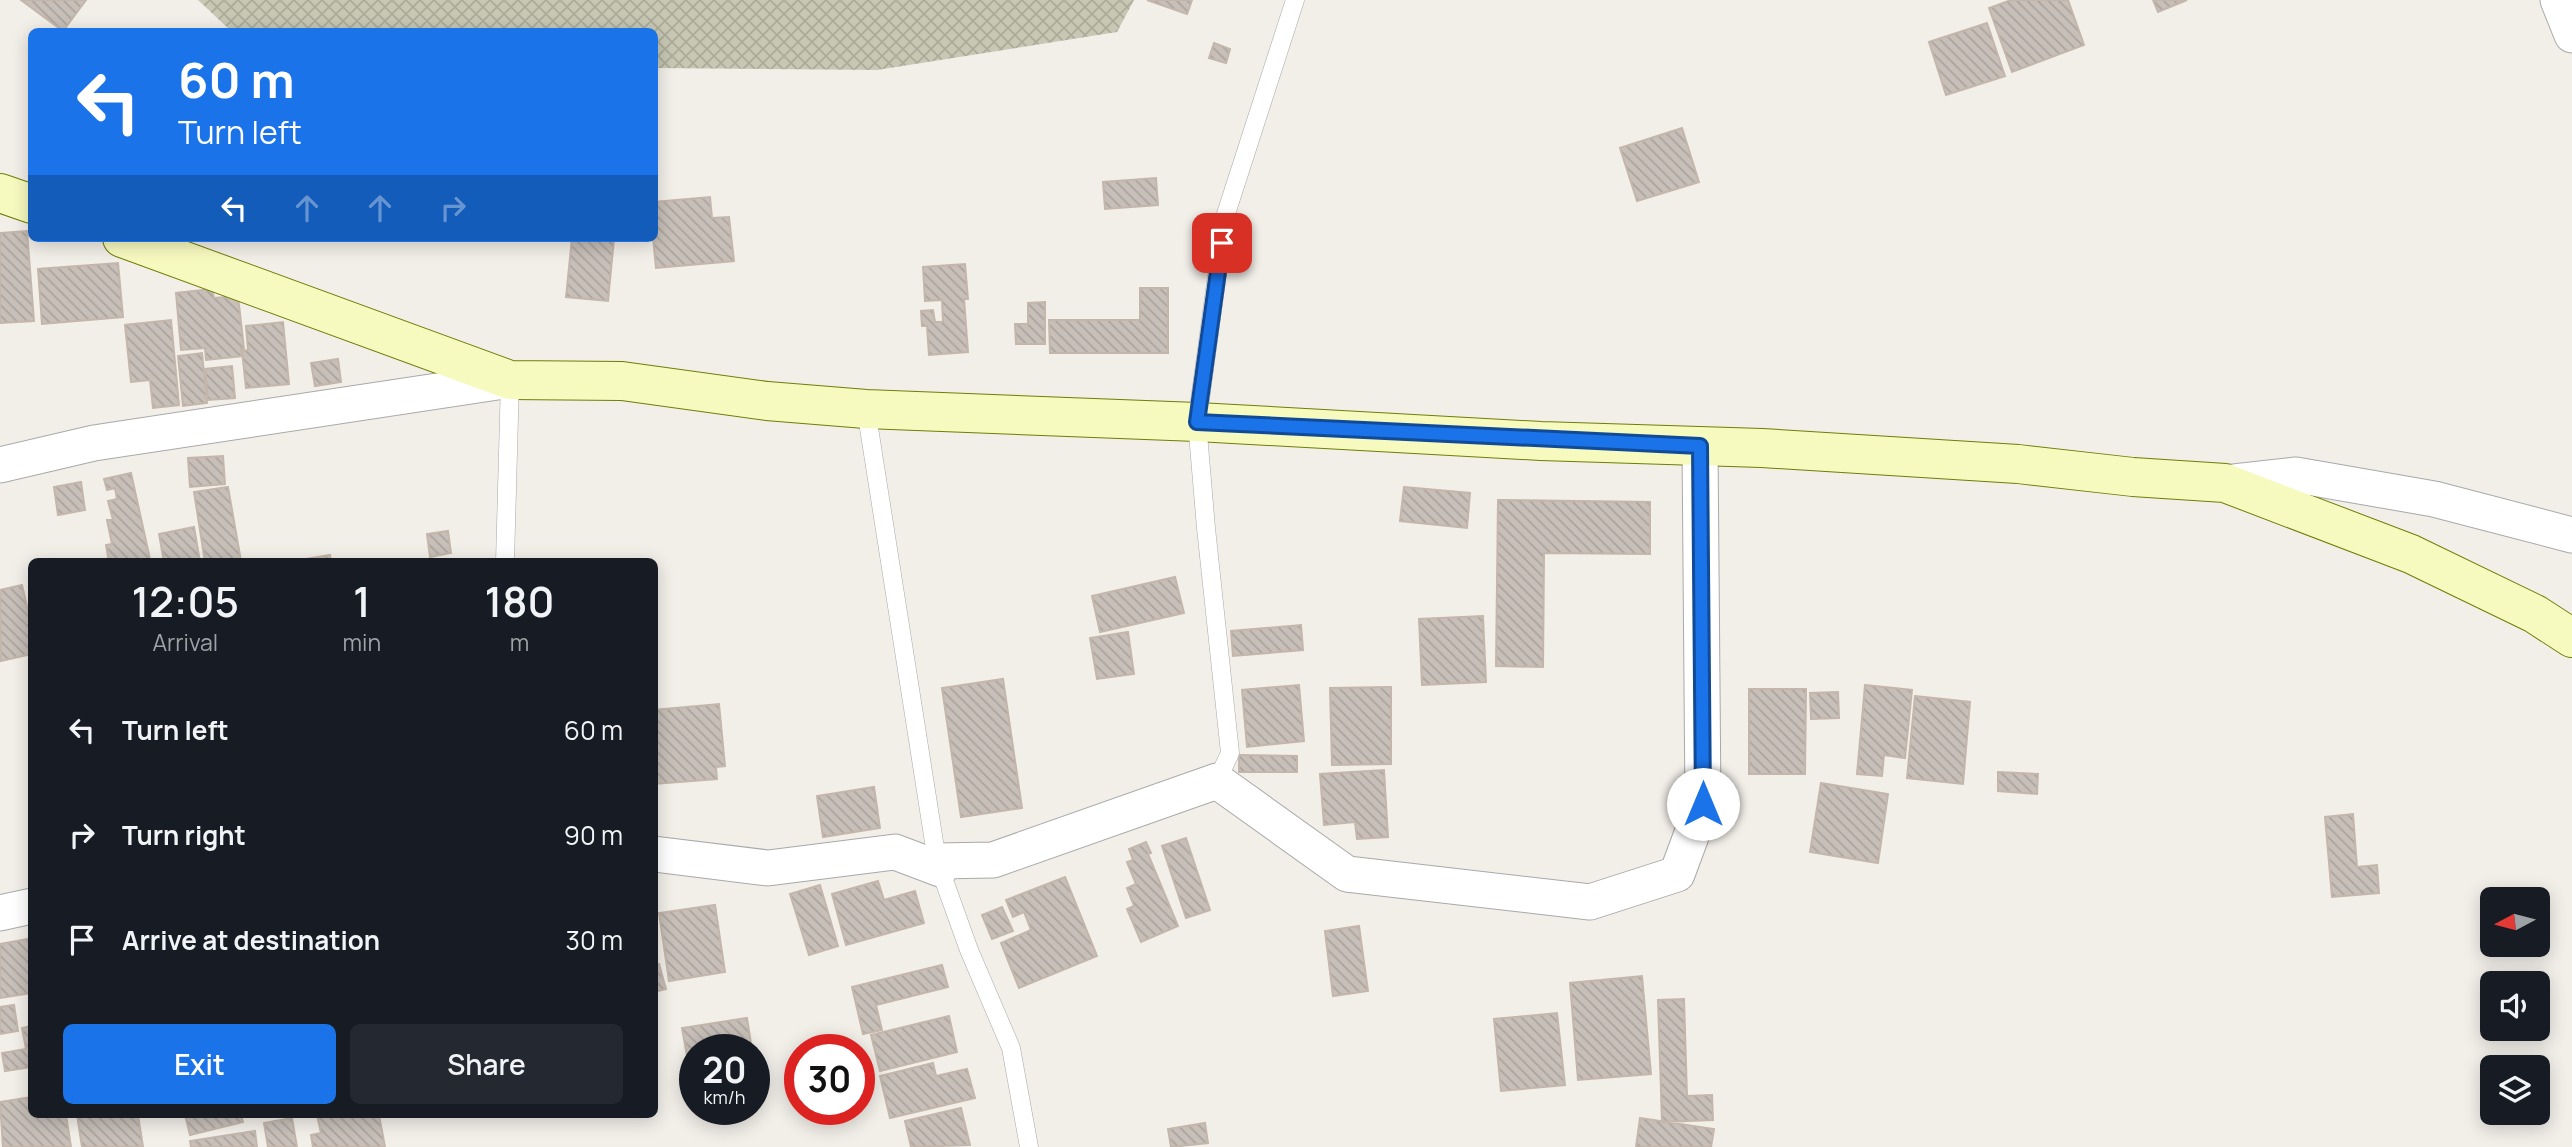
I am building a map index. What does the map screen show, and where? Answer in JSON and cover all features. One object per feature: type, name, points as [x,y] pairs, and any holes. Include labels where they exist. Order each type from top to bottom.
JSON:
[{"type":"main road","points":[[0,193],[28,203]]},
{"type":"main road","points":[[133,242],[510,380],[621,381],[767,401],[866,409],[1700,446],[2018,464],[2133,477],[2225,483],[2411,554],[2535,614],[2572,638]]},
{"type":"street","points":[[2558,0],[2572,35]]},
{"type":"street","points":[[0,465],[94,443],[510,380]]},
{"type":"street","points":[[658,854],[768,867],[895,852],[939,865],[993,860],[1217,781],[1347,874],[1590,902],[1677,874],[1703,804],[1700,446]]},
{"type":"street","points":[[2225,483],[2296,475],[2434,499],[2572,535]]},
{"type":"street","points":[[0,913],[28,906]]},
{"type":"lane","points":[[1217,781],[1230,752],[1197,422],[1225,218],[1295,0]]},
{"type":"lane","points":[[505,558],[510,380]]},
{"type":"lane","points":[[866,409],[939,865],[969,950],[1011,1048],[1029,1147]]},
{"type":"shaded area","points":[[198,0],[1134,0],[1117,32],[877,70],[658,68],[658,28],[228,28]]},
{"type":"building","points":[[21,0],[86,0],[65,28],[59,28]]},
{"type":"building","points":[[1147,0],[1192,0],[1187,14]]},
{"type":"building","points":[[2011,0],[2068,0],[2084,45],[2012,72],[1989,8]]},
{"type":"building","points":[[2153,0],[2187,0],[2158,12]]},
{"type":"building","points":[[1987,23],[2005,76],[1946,95],[1929,42]]},
{"type":"building","points":[[1214,43],[1230,49],[1226,63],[1209,58]]},
{"type":"building","points":[[1682,128],[1699,182],[1637,201],[1620,148]]},
{"type":"building","points":[[1156,178],[1158,205],[1105,209],[1103,182]]},
{"type":"building","points":[[710,197],[712,218],[729,217],[734,261],[656,268],[653,242],[658,242],[658,202]]},
{"type":"building","points":[[27,231],[34,321],[0,323],[0,233]]},
{"type":"building","points":[[572,242],[614,242],[608,301],[566,297]]},
{"type":"building","points":[[118,263],[123,317],[42,324],[38,269]]},
{"type":"building","points":[[965,264],[968,299],[964,299],[968,352],[929,355],[927,326],[922,326],[921,311],[933,310],[935,322],[943,322],[942,300],[925,301],[923,267]]},
{"type":"building","points":[[1140,288],[1168,288],[1168,353],[1050,353],[1049,320],[1140,320]]},
{"type":"building","points":[[212,289],[214,298],[238,296],[244,349],[241,349],[242,356],[206,360],[205,348],[181,350],[176,293]]},
{"type":"building","points":[[1045,302],[1045,344],[1016,344],[1015,324],[1028,324],[1028,303]]},
{"type":"building","points":[[171,320],[179,405],[153,408],[150,380],[131,382],[125,325]]},
{"type":"building","points":[[283,322],[289,384],[246,388],[242,351],[248,350],[246,326]]},
{"type":"building","points":[[202,353],[207,403],[183,406],[178,356]]},
{"type":"building","points":[[338,359],[341,382],[315,386],[311,363]]},
{"type":"building","points":[[232,366],[235,398],[208,400],[205,369]]},
{"type":"building","points":[[223,456],[225,484],[190,487],[188,458]]},
{"type":"building","points":[[131,473],[150,558],[108,558],[106,545],[112,544],[107,520],[113,520],[108,501],[117,499],[115,488],[107,490],[104,479]]},
{"type":"building","points":[[81,482],[85,510],[58,515],[54,487]]},
{"type":"building","points":[[228,487],[240,558],[204,558],[194,492]]},
{"type":"building","points":[[1404,487],[1470,493],[1467,528],[1400,521]]},
{"type":"building","points":[[1498,500],[1650,502],[1650,554],[1544,553],[1543,667],[1496,666]]},
{"type":"building","points":[[194,527],[199,558],[163,558],[159,534]]},
{"type":"building","points":[[448,531],[451,553],[430,557],[427,534]]},
{"type":"building","points":[[1175,577],[1184,613],[1100,632],[1092,596]]},
{"type":"building","points":[[22,585],[28,610],[28,655],[1,661],[0,590]]},
{"type":"building","points":[[1483,616],[1486,682],[1422,685],[1419,619]]},
{"type":"building","points":[[1301,625],[1303,650],[1233,656],[1231,631]]},
{"type":"building","points":[[1128,632],[1134,674],[1097,679],[1090,638]]},
{"type":"building","points":[[1003,679],[1022,808],[961,817],[942,688]]},
{"type":"building","points":[[1299,685],[1304,741],[1247,747],[1242,690]]},
{"type":"building","points":[[1865,685],[1912,690],[1905,758],[1884,755],[1882,776],[1857,774]]},
{"type":"building","points":[[1391,687],[1391,764],[1332,765],[1330,688]]},
{"type":"building","points":[[1749,689],[1806,689],[1805,774],[1749,774]]},
{"type":"building","points":[[1838,692],[1839,718],[1811,719],[1810,693]]},
{"type":"building","points":[[1915,696],[1970,702],[1963,784],[1907,778]]},
{"type":"building","points":[[719,704],[725,766],[716,767],[717,779],[658,784],[658,710]]},
{"type":"building","points":[[1239,755],[1297,756],[1297,772],[1239,772]]},
{"type":"building","points":[[1384,770],[1388,837],[1357,839],[1355,822],[1324,825],[1320,774]]},
{"type":"building","points":[[1998,772],[2038,774],[2037,794],[1998,791]]},
{"type":"building","points":[[1821,783],[1888,794],[1878,863],[1810,852]]},
{"type":"building","points":[[874,787],[880,828],[823,837],[817,796]]},
{"type":"building","points":[[2353,814],[2357,867],[2377,865],[2379,893],[2332,897],[2325,817]]},
{"type":"building","points":[[1186,838],[1210,910],[1186,918],[1162,846]]},
{"type":"building","points":[[1146,842],[1151,853],[1148,854],[1178,926],[1141,942],[1127,909],[1134,906],[1127,888],[1136,884],[1127,862],[1133,860],[1129,849]]},
{"type":"building","points":[[1065,877],[1097,956],[1019,988],[1001,943],[1031,930],[1024,912],[1013,917],[1006,900]]},
{"type":"building","points":[[878,881],[884,900],[915,891],[924,923],[846,945],[832,894]]},
{"type":"building","points":[[820,885],[838,946],[809,955],[790,894]]},
{"type":"building","points":[[715,905],[725,972],[669,981],[659,913]]},
{"type":"building","points":[[1002,907],[1013,931],[992,939],[982,915]]},
{"type":"building","points":[[1359,926],[1368,991],[1333,996],[1325,931]]},
{"type":"building","points":[[28,939],[28,994],[0,998],[0,944]]},
{"type":"building","points":[[658,964],[666,989],[658,991]]},
{"type":"building","points":[[942,965],[948,987],[876,1005],[882,1030],[863,1034],[852,987]]},
{"type":"building","points":[[1642,976],[1651,1074],[1578,1080],[1570,983]]},
{"type":"building","points":[[1684,999],[1687,1096],[1712,1095],[1713,1120],[1662,1122],[1658,1000]]},
{"type":"building","points":[[14,1005],[18,1031],[0,1034],[0,1007]]},
{"type":"building","points":[[1557,1013],[1565,1085],[1501,1091],[1494,1019]]},
{"type":"building","points":[[949,1016],[957,1052],[880,1071],[875,1051],[875,1034]]},
{"type":"building","points":[[747,1018],[750,1034],[683,1034],[682,1028]]},
{"type":"building","points":[[28,1027],[28,1068],[5,1071],[2,1053],[26,1049],[22,1028]]},
{"type":"building","points":[[933,1063],[936,1076],[967,1069],[975,1098],[890,1118],[880,1076]]},
{"type":"building","points":[[28,1098],[28,1118],[66,1118],[71,1147],[3,1147],[0,1102]]},
{"type":"building","points":[[961,1108],[970,1145],[911,1147],[905,1121]]},
{"type":"building","points":[[77,1118],[138,1118],[143,1147],[82,1147]]},
{"type":"building","points":[[186,1118],[242,1118],[243,1122],[190,1135]]},
{"type":"building","points":[[292,1118],[297,1147],[268,1147],[264,1123]]},
{"type":"building","points":[[318,1118],[380,1118],[385,1147],[313,1147],[311,1135],[321,1133]]},
{"type":"building","points":[[1640,1118],[1714,1129],[1711,1147],[1636,1147]]},
{"type":"building","points":[[1205,1123],[1208,1143],[1171,1147],[1168,1129]]},
{"type":"building","points":[[255,1131],[257,1147],[191,1147],[190,1141]]},
{"type":"route","points":[[1222,243],[1197,422],[1700,446],[1703,804]]}]
